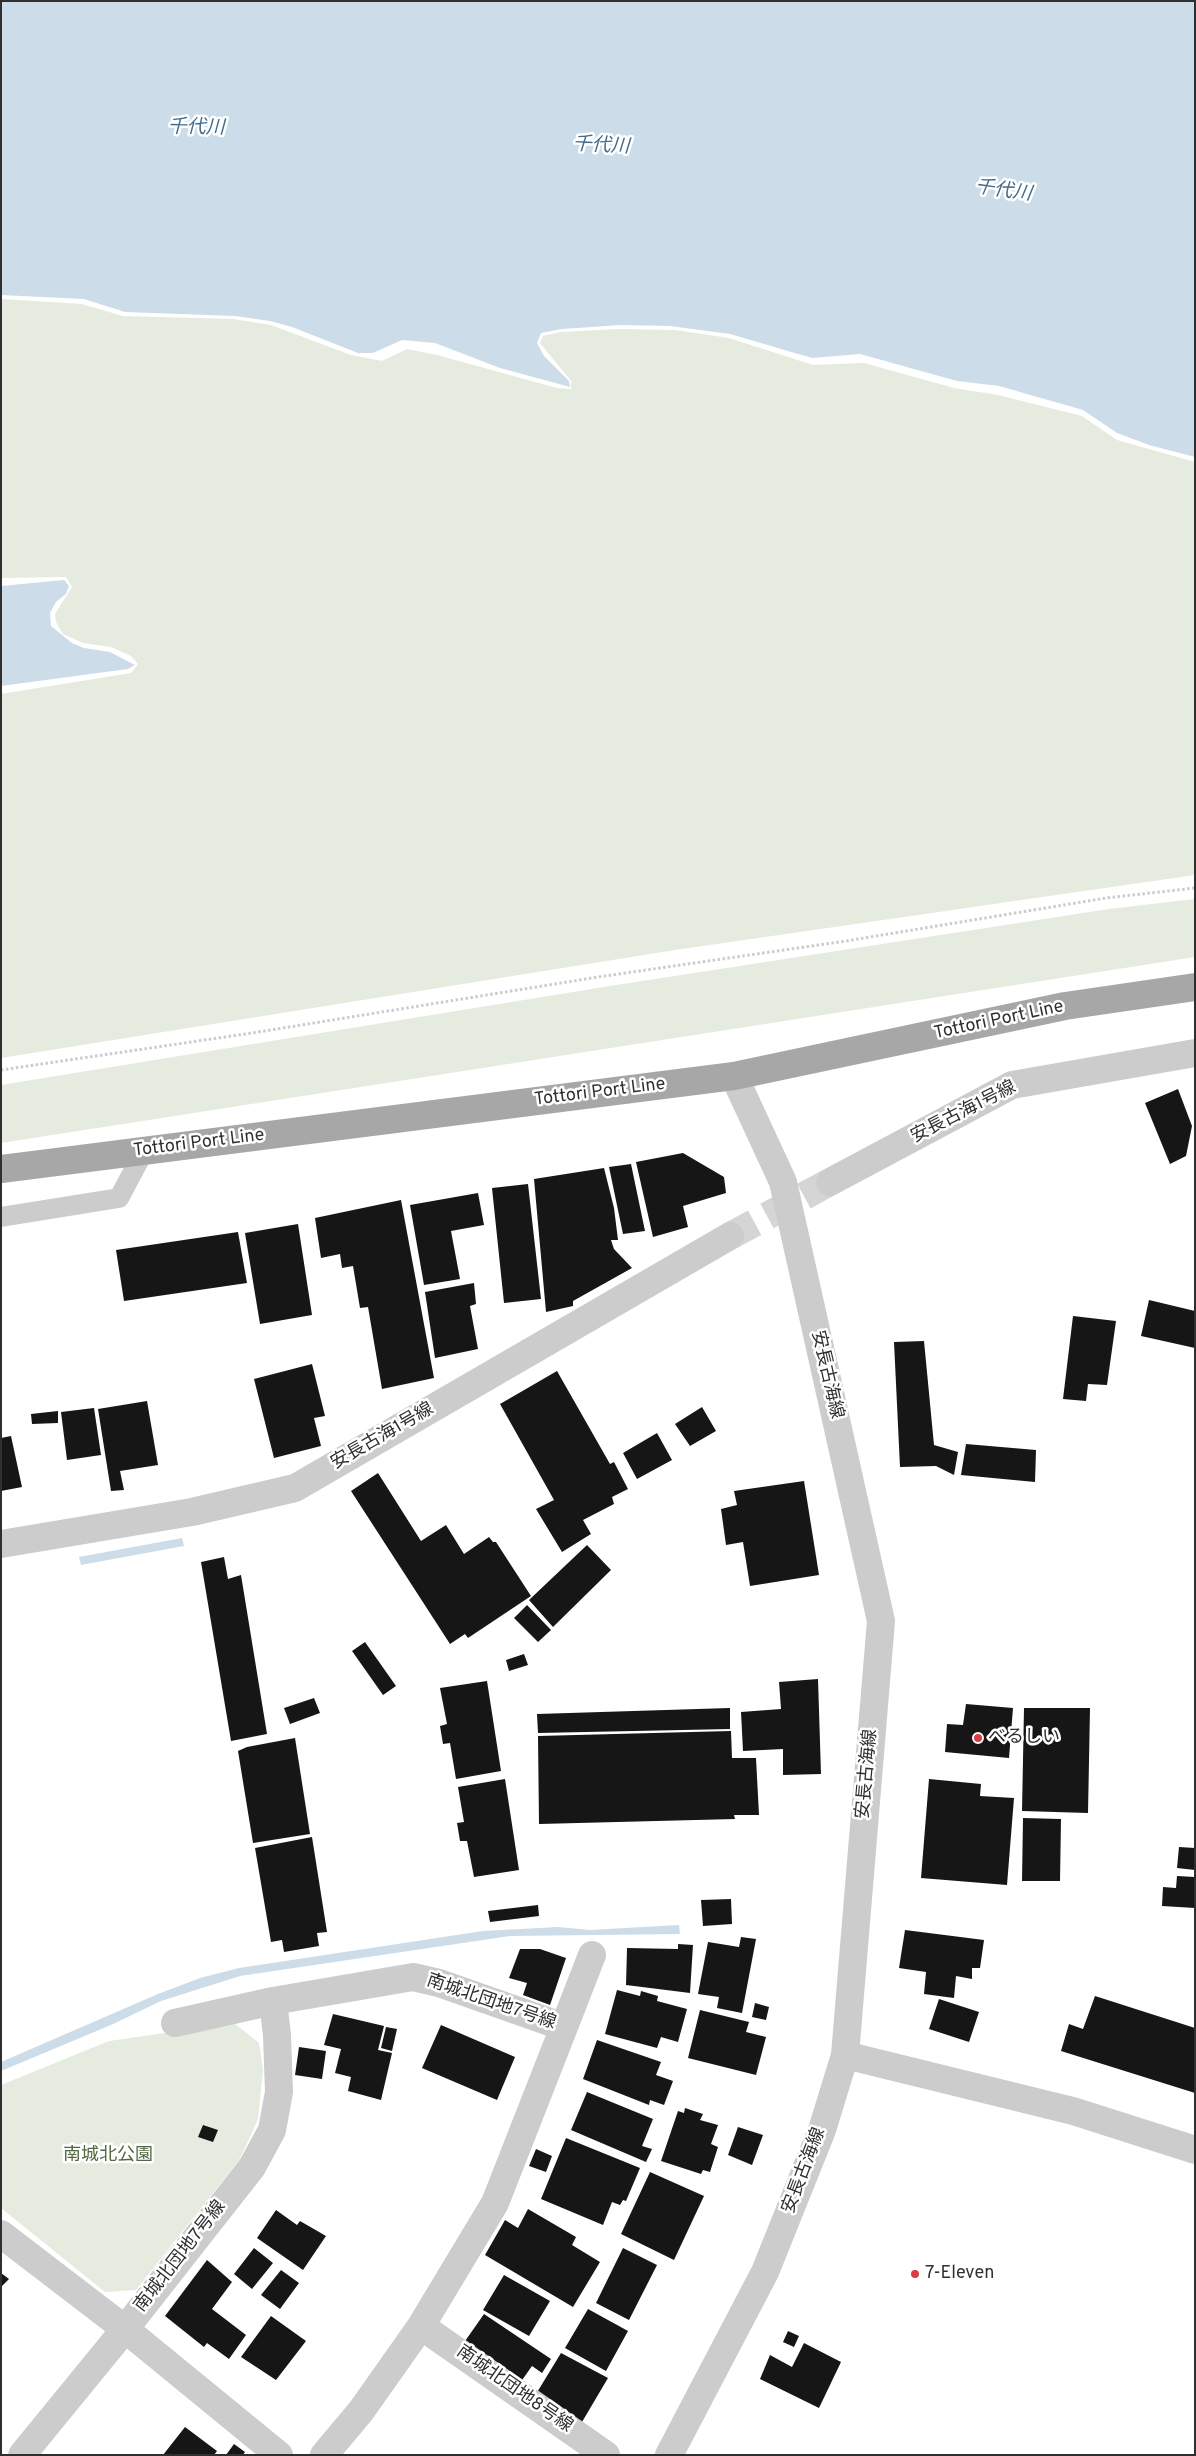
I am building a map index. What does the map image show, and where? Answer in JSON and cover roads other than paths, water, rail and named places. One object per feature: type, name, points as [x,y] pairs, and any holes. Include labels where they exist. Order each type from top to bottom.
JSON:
[{"type":"main road","name":"Tottori Port Line","points":[[1,1169],[734,1076],[1065,1006],[1195,987]]},
{"type":"street","name":"安長古海1号線","points":[[830,1182],[1012,1085],[1195,1053]]},
{"type":"street","name":"安長古海線","points":[[669,2455],[765,2272],[822,2130],[845,2054],[880,1621],[783,1182],[734,1076]]},
{"type":"street","name":"安長古海1号線","points":[[1,1544],[192,1512],[295,1488],[730,1236]]},
{"type":"street","points":[[564,2028],[592,1955]]},
{"type":"street","name":"南城北団地7号線","points":[[22,2455],[125,2329],[252,2167],[272,2130],[279,2092],[278,2035],[273,2002],[413,1977],[439,1983],[564,2028],[495,2203],[422,2326],[361,2411],[324,2455]]},
{"type":"street","points":[[175,2023],[273,2002]]},
{"type":"street","points":[[845,2054],[1073,2111],[1195,2150]]},
{"type":"street","name":"南城北団地7号線","points":[[1,2234],[125,2329],[279,2455]]},
{"type":"street","name":"南城北団地8号線","points":[[422,2326],[606,2455]]},
{"type":"lane","points":[[1,1217],[119,1198],[144,1151]]},
{"type":"water","name":"千代川","points":[[1,1],[1195,1],[1195,457],[1149,445],[1117,433],[1083,410],[999,386],[957,381],[860,354],[812,358],[730,334],[670,326],[621,325],[562,329],[541,333],[537,343],[544,356],[569,381],[570,387],[500,368],[435,343],[402,340],[373,353],[358,353],[292,327],[270,321],[235,316],[125,312],[84,299],[1,295]]},
{"type":"water","points":[[64,580],[69,586],[66,594],[56,602],[50,613],[51,626],[72,643],[84,648],[110,652],[135,665],[128,669],[1,686],[1,586]]},
{"type":"water","points":[[182,1538],[184,1546],[81,1565],[79,1557]]},
{"type":"water","points":[[679,1925],[680,1934],[510,1936],[240,1976],[161,2001],[111,2025],[1,2071],[1,2062],[158,1994],[200,1978],[239,1968],[483,1931],[558,1927],[590,1930]]},
{"type":"tunnel","points":[[730,1236],[830,1182]]},
{"type":"place","name":"べるしい","points":[[978,1738]]},
{"type":"place","name":"7-Eleven","points":[[915,2274]]},
{"type":"park label","name":"南城北公園","points":[[108,2156]]}]
